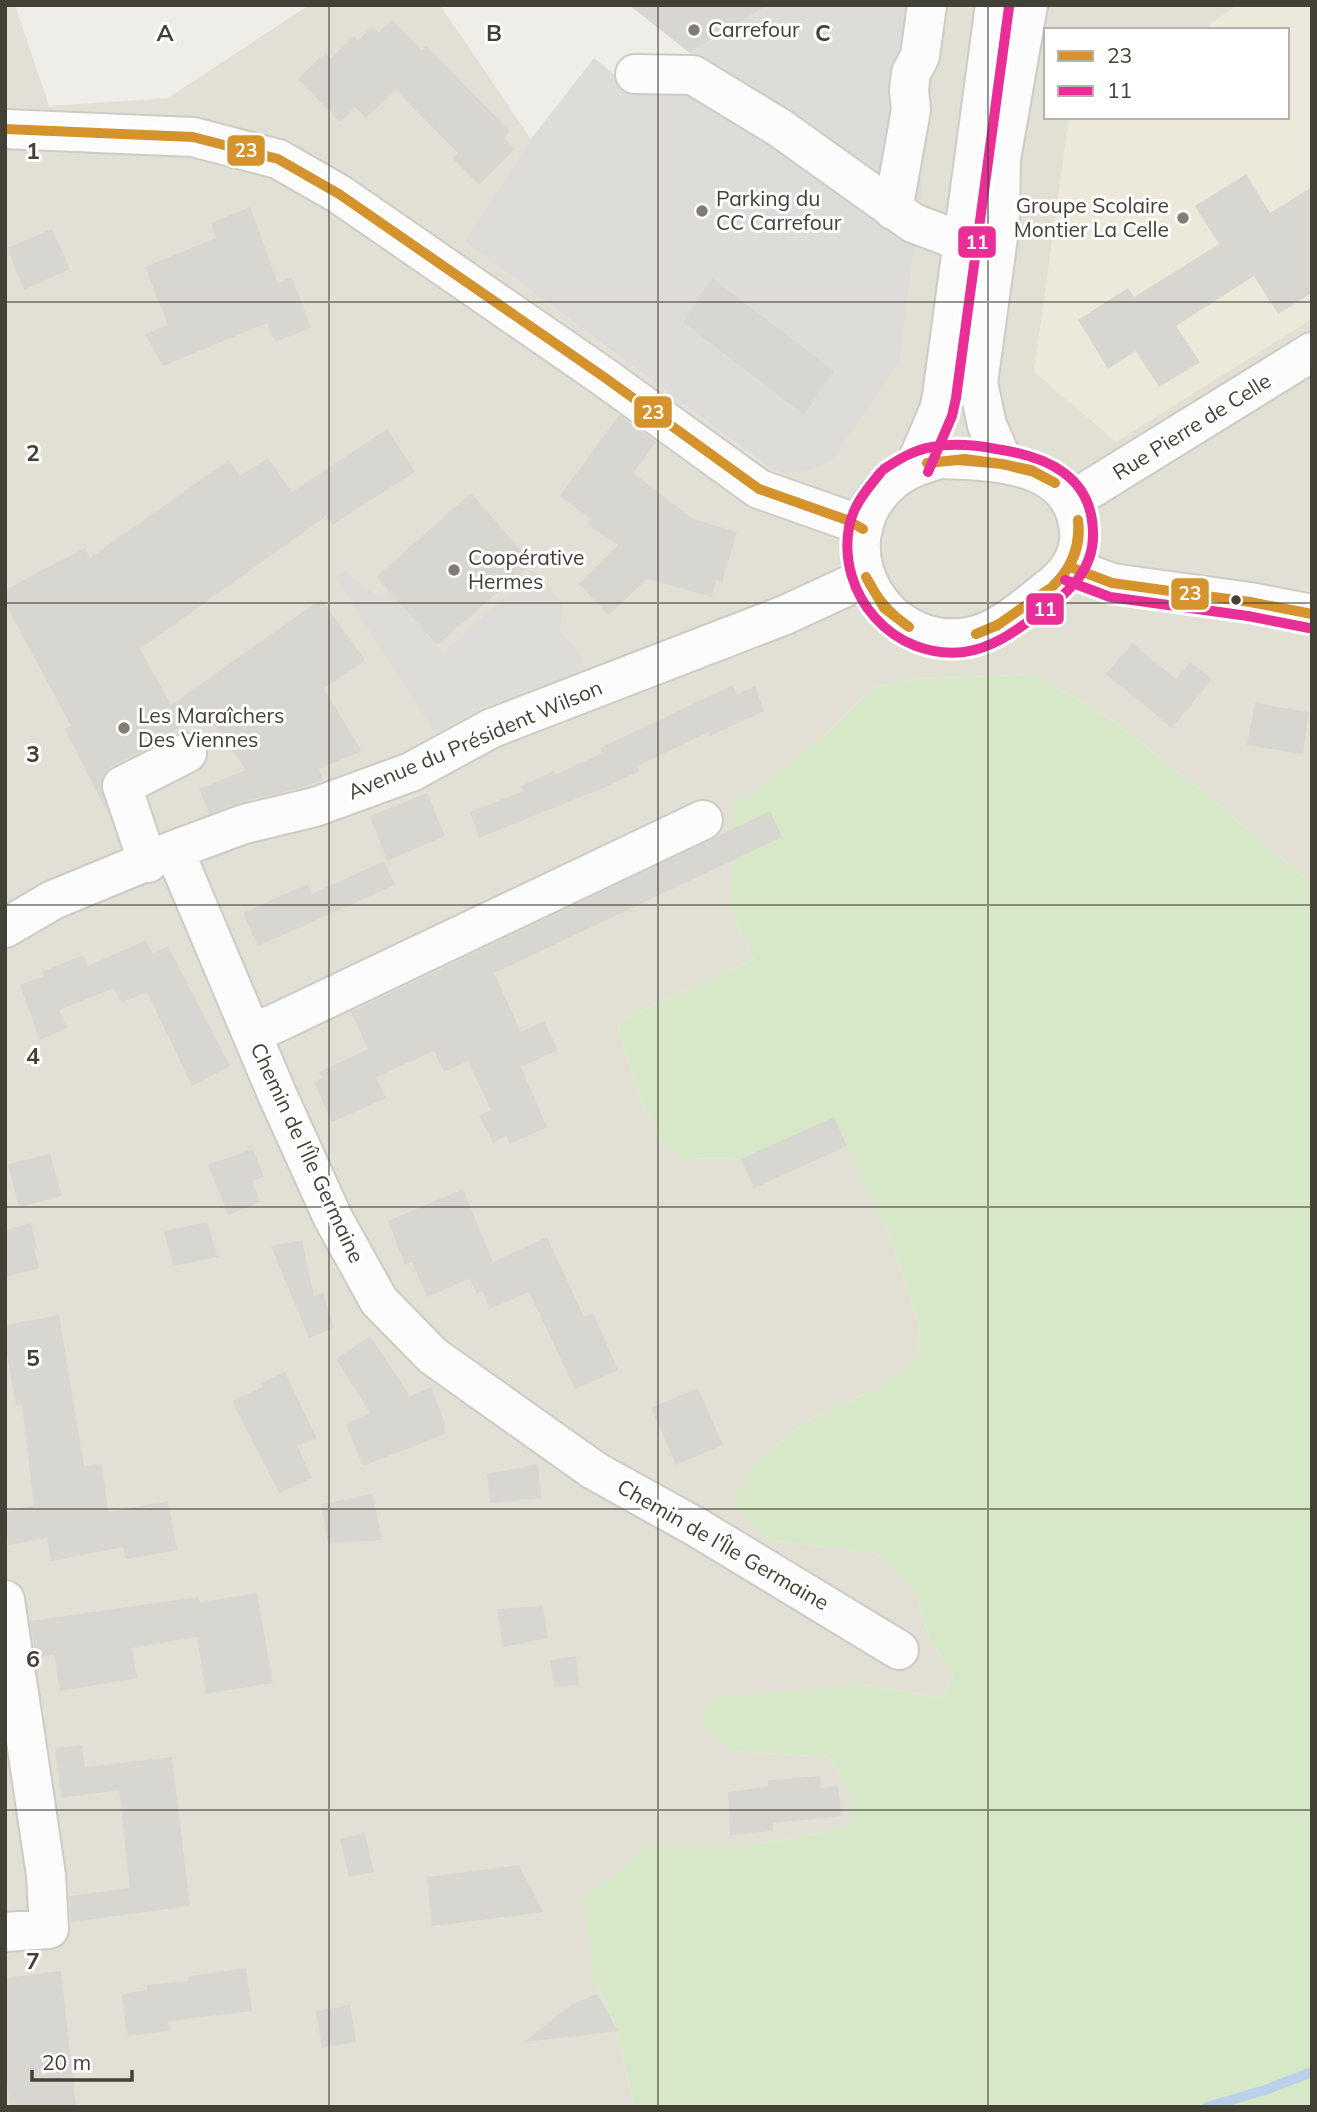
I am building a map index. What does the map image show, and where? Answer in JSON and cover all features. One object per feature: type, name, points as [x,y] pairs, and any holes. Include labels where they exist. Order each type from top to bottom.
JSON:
[{"type":"street","points":[[893,210],[911,110],[911,73],[920,56],[927,5]]},
{"type":"street","points":[[915,466],[939,411],[995,5]]},
{"type":"street","points":[[1004,464],[987,425],[978,383],[1000,223],[1001,159],[1028,5]]},
{"type":"street","points":[[635,74],[694,75],[780,128],[913,223],[963,242],[979,253],[994,269]]},
{"type":"street","points":[[5,130],[193,137],[278,159],[339,194],[759,488],[847,520],[863,529]]},
{"type":"street","name":"Rue Pierre de Celle","points":[[1071,501],[1312,352]]},
{"type":"street","points":[[940,459],[1004,464],[1044,475],[1060,487],[1071,501],[1078,519],[1077,553],[1070,567],[1059,581],[993,628],[979,634],[957,639],[934,637],[912,630],[891,616],[876,598],[865,578],[861,558],[863,529],[873,504],[892,481],[915,466],[940,459]]},
{"type":"street","points":[[1070,567],[1112,583],[1250,602],[1312,614]]},
{"type":"street","name":"Avenue du Président Wilson","points":[[5,928],[53,900],[244,824],[315,807],[411,772],[492,728],[785,615],[865,578]]},
{"type":"street","name":"Chemin de l'Île Germaine","points":[[187,753],[122,786],[251,1032],[333,1218],[379,1301],[433,1356],[595,1471],[698,1528],[899,1650]]},
{"type":"street","points":[[251,1032],[274,1024],[703,820]]},
{"type":"street","points":[[5,1600],[46,1875],[49,1929],[5,1932]]},
{"type":"shaded area","points":[[5,5],[15,5],[49,106],[168,98],[309,5],[440,5],[531,139],[464,241],[763,464],[781,473],[915,177],[937,5],[1312,5],[1312,884],[1212,799],[1108,717],[1033,674],[916,679],[873,688],[810,749],[731,911],[754,959],[617,1022],[640,1097],[662,1144],[684,1158],[741,1159],[834,1117],[889,1233],[920,1327],[917,1362],[879,1387],[808,1421],[754,1463],[767,1540],[877,1553],[915,1592],[931,1642],[954,1674],[942,1698],[863,1685],[734,1751],[829,1757],[850,1791],[850,1827],[749,1846],[647,1846],[592,1974],[616,2027],[634,2107],[5,2107]]},
{"type":"shaded area","name":"Parking du CC Carrefour","points":[[768,5],[937,5],[915,177],[923,180],[899,362],[831,461],[807,471],[781,473],[764,464],[464,241],[531,139],[594,58],[618,77],[635,58],[689,54]]},
{"type":"shaded area","name":"Groupe Scolaire Montier La Celle","points":[[1237,5],[1312,5],[1312,319],[1116,442],[1034,372],[1069,119],[1289,119],[1289,28],[1205,28]]},
{"type":"shaded area","points":[[535,569],[564,607],[559,629],[577,650],[585,670],[478,709],[436,735],[335,577],[345,571],[380,598],[388,591],[443,653]]},
{"type":"green space","points":[[1033,674],[1108,717],[1212,799],[1312,884],[1312,2107],[634,2107],[616,2027],[592,1974],[585,1899],[647,1846],[749,1846],[850,1827],[850,1791],[829,1757],[734,1751],[702,1727],[710,1698],[863,1685],[942,1698],[954,1674],[931,1642],[915,1592],[877,1553],[767,1540],[732,1505],[754,1463],[808,1421],[879,1387],[917,1361],[920,1327],[889,1233],[834,1118],[741,1159],[684,1158],[662,1144],[640,1097],[617,1022],[754,959],[731,911],[733,806],[810,749],[873,688],[916,679]]},
{"type":"building","name":"Carrefour","points":[[629,5],[768,5],[690,53]]},
{"type":"building","points":[[392,20],[422,50],[426,46],[510,131],[504,138],[515,149],[479,185],[452,158],[458,153],[396,90],[366,118],[355,107],[340,122],[298,79],[325,53],[330,59],[354,36],[358,41],[372,26],[378,33]]},
{"type":"building","points":[[1246,174],[1270,213],[1312,187],[1312,293],[1278,314],[1254,276],[1176,326],[1200,362],[1159,387],[1136,351],[1108,369],[1078,320],[1128,288],[1134,297],[1219,244],[1195,206]]},
{"type":"building","points":[[250,207],[278,283],[292,277],[311,328],[275,342],[267,323],[163,366],[145,334],[168,325],[145,267],[216,238],[211,223]]},
{"type":"building","points":[[52,229],[70,269],[24,290],[7,248]]},
{"type":"building","points":[[712,278],[834,371],[804,415],[683,322]]},
{"type":"building","points":[[619,415],[656,442],[633,473],[693,519],[737,532],[722,582],[716,580],[712,597],[647,579],[609,615],[579,584],[618,545],[587,524],[591,519],[560,496]]},
{"type":"building","points":[[387,429],[415,472],[332,525],[326,516],[140,649],[171,705],[321,599],[365,660],[324,689],[362,751],[319,769],[323,780],[209,814],[199,789],[246,770],[206,714],[165,735],[167,739],[112,766],[105,773],[100,783],[108,814],[65,729],[71,726],[5,603],[5,590],[85,548],[90,558],[229,460],[240,476],[268,458],[292,492]]},
{"type":"building","name":"Coopérative Hermes","points":[[471,493],[532,563],[437,645],[376,577]]},
{"type":"building","points":[[1132,643],[1176,679],[1190,662],[1212,679],[1172,728],[1106,674]]},
{"type":"building","points":[[733,685],[737,695],[755,686],[764,711],[710,736],[709,732],[637,766],[640,771],[603,788],[479,838],[470,812],[524,791],[521,786],[554,771],[555,775],[602,753],[600,748]]},
{"type":"building","points":[[1255,703],[1309,712],[1303,754],[1247,745]]},
{"type":"building","points":[[427,793],[445,836],[387,861],[370,816]]},
{"type":"building","points":[[770,811],[782,837],[494,973],[521,1032],[544,1021],[558,1050],[521,1067],[547,1127],[510,1144],[506,1136],[493,1143],[479,1115],[491,1110],[468,1061],[444,1072],[434,1051],[376,1077],[386,1098],[332,1122],[314,1082],[322,1078],[319,1072],[368,1049],[351,1012]]},
{"type":"building","points":[[384,861],[395,885],[258,946],[243,913],[307,884],[312,894]]},
{"type":"building","points":[[146,940],[153,954],[168,946],[230,1066],[192,1086],[147,992],[121,1003],[114,988],[59,1010],[67,1028],[40,1040],[20,985],[44,976],[42,972],[83,955],[88,966]]},
{"type":"building","points":[[834,1117],[847,1146],[754,1188],[741,1159]]},
{"type":"building","points":[[253,1149],[264,1177],[252,1181],[260,1202],[228,1215],[208,1165]]},
{"type":"building","points":[[50,1154],[62,1196],[19,1207],[8,1164]]},
{"type":"building","points":[[463,1189],[493,1262],[547,1237],[584,1317],[593,1313],[618,1370],[575,1389],[529,1292],[490,1309],[482,1291],[477,1293],[469,1279],[427,1297],[412,1262],[405,1265],[388,1221]]},
{"type":"building","points":[[207,1222],[218,1257],[173,1266],[164,1231]]},
{"type":"building","points":[[31,1223],[39,1268],[5,1277],[5,1230]]},
{"type":"building","points":[[302,1240],[314,1296],[323,1292],[334,1328],[309,1338],[271,1246]]},
{"type":"building","points":[[59,1315],[84,1466],[102,1464],[108,1512],[168,1501],[177,1550],[126,1559],[123,1547],[51,1561],[47,1538],[8,1545],[5,1511],[34,1506],[22,1404],[16,1405],[5,1344],[5,1325]]},
{"type":"building","points":[[370,1336],[410,1396],[431,1387],[445,1423],[445,1434],[363,1466],[346,1424],[370,1413],[336,1359]]},
{"type":"building","points":[[285,1372],[317,1439],[297,1445],[312,1478],[279,1493],[232,1401],[263,1387],[261,1383]]},
{"type":"building","points":[[698,1388],[723,1445],[676,1465],[651,1408]]},
{"type":"building","points":[[538,1464],[541,1498],[490,1503],[487,1474]]},
{"type":"building","points":[[373,1494],[382,1540],[328,1543],[321,1504]]},
{"type":"building","points":[[257,1593],[273,1683],[206,1694],[197,1637],[132,1648],[137,1678],[60,1691],[54,1654],[36,1658],[30,1621],[199,1597],[200,1602]]},
{"type":"building","points":[[543,1606],[548,1638],[503,1647],[497,1609]]},
{"type":"building","points":[[576,1656],[579,1685],[554,1687],[550,1660]]},
{"type":"building","points":[[82,1745],[85,1767],[172,1757],[190,1906],[71,1922],[69,1896],[130,1888],[119,1790],[61,1798],[55,1748]]},
{"type":"building","points":[[820,1776],[821,1788],[838,1786],[842,1816],[773,1823],[773,1831],[730,1835],[728,1792],[768,1787],[768,1780]]},
{"type":"building","points":[[365,1833],[374,1872],[349,1877],[340,1839]]},
{"type":"building","points":[[519,1865],[543,1912],[432,1926],[427,1877]]},
{"type":"building","points":[[246,1968],[252,2011],[168,2021],[170,2031],[127,2036],[122,1994],[147,1990],[147,1985],[189,1981],[189,1976]]},
{"type":"building","points":[[61,1971],[76,2107],[10,2107],[5,2068],[5,1978]]},
{"type":"building","points":[[597,1994],[618,2031],[524,2042],[572,2004]]},
{"type":"building","points":[[350,2005],[356,2042],[322,2048],[316,2011]]},
{"type":"waterway","points":[[1207,2107],[1265,2090],[1312,2072]]},
{"type":"transit line","name":"11","points":[[928,472],[952,416],[956,398],[1009,7]]},
{"type":"transit line","name":"23","points":[[5,129],[193,137],[278,159],[339,194],[604,377],[759,489],[847,520],[863,529]]},
{"type":"transit line","name":"11","points":[[881,472],[862,497],[851,519],[848,552],[852,576],[861,599],[875,618],[893,634],[914,645],[938,652],[964,652],[996,642],[1053,604],[1071,587],[1085,568],[1092,546],[1091,514],[1085,497],[1075,483],[1048,463],[1014,452],[948,445],[919,450],[884,469]]},
{"type":"transit line","name":"23","points":[[927,463],[965,459],[1002,464]]},
{"type":"transit line","name":"23","points":[[927,463],[958,460],[1002,464]]},
{"type":"transit line","name":"23","points":[[1002,464],[1031,470],[1055,483]]},
{"type":"transit line","name":"23","points":[[1002,464],[1034,472],[1055,483]]},
{"type":"transit line","name":"23","points":[[1053,586],[1070,564],[1078,539],[1078,520]]},
{"type":"transit line","name":"23","points":[[1053,586],[1074,556],[1078,520]]},
{"type":"transit line","name":"23","points":[[1070,567],[1112,583],[1250,602],[1312,614]]},
{"type":"transit line","name":"23","points":[[866,577],[884,605],[909,627]]},
{"type":"transit line","name":"23","points":[[866,577],[884,608],[909,627]]},
{"type":"transit line","name":"11","points":[[1065,580],[1110,597],[1248,616],[1309,628]]},
{"type":"transit line","name":"23","points":[[976,634],[999,624],[1049,589]]},
{"type":"transit line","name":"23","points":[[976,634],[998,625],[1049,589]]},
{"type":"place","name":"Carrefour","points":[[694,30]]},
{"type":"place","name":"Parking du CC Carrefour","points":[[702,211]]},
{"type":"place","name":"Groupe Scolaire Montier La Celle","points":[[1183,218]]},
{"type":"place","name":"Coopérative Hermes","points":[[454,570]]},
{"type":"place","name":"Les Maraîchers Des Viennes","points":[[124,728]]}]
